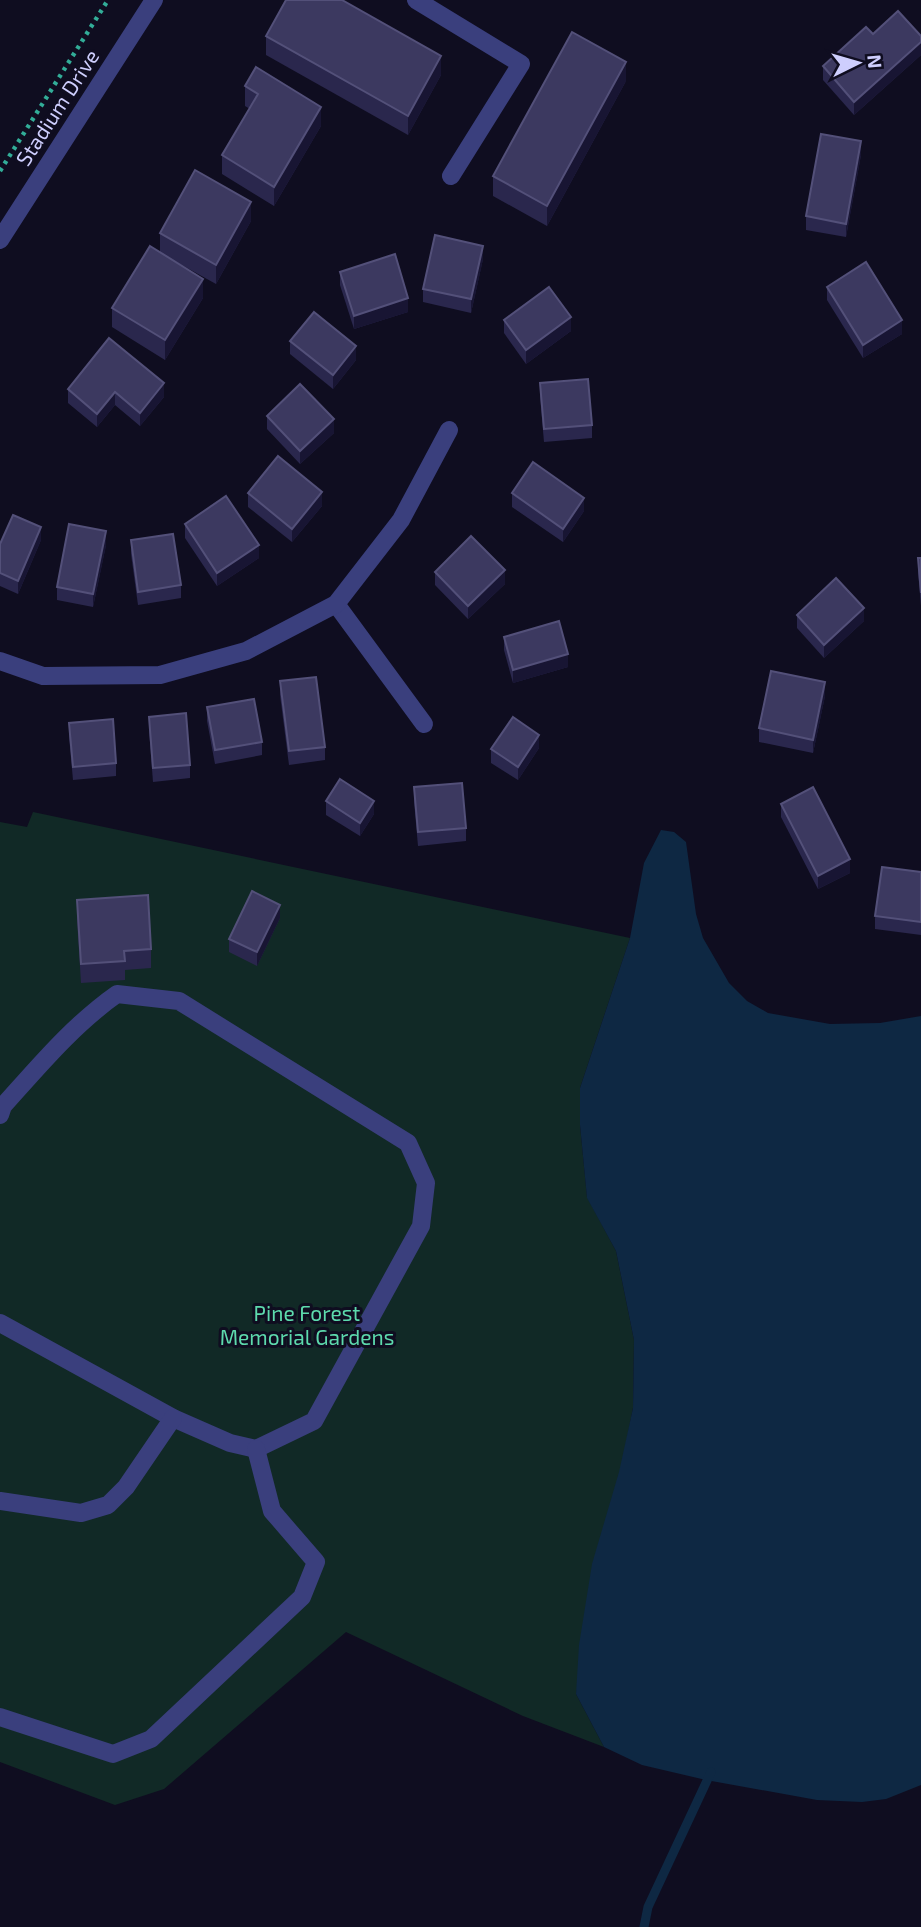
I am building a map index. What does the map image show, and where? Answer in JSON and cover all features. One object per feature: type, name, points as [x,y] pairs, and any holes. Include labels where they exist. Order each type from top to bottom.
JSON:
[{"type":"street","name":"Stadium Drive","points":[[0,240],[154,0]]},
{"type":"street","points":[[416,0],[521,64],[451,176]]},
{"type":"street","points":[[0,661],[43,676],[160,675],[246,651],[337,604],[401,520],[449,429]]},
{"type":"street","points":[[337,604],[424,724]]},
{"type":"street","points":[[0,1323],[173,1418],[230,1443],[256,1449],[314,1422],[421,1226],[426,1183],[408,1143],[179,1001],[117,994],[90,1013],[1,1108]]},
{"type":"street","points":[[0,1501],[81,1513],[108,1505],[126,1487],[173,1418]]},
{"type":"street","points":[[0,1717],[113,1754],[151,1739],[302,1597],[316,1562],[272,1511],[256,1449]]},
{"type":"path","points":[[0,171],[108,0]]},
{"type":"green space","name":"Pine Forest Memorial Gardens","points":[[33,812],[630,938],[580,1088],[580,1125],[587,1197],[616,1251],[634,1340],[633,1408],[576,1694],[604,1747],[523,1716],[346,1632],[164,1789],[115,1805],[0,1762],[0,822],[27,827]]},
{"type":"water","points":[[661,830],[674,832],[686,842],[696,914],[703,938],[729,983],[747,1001],[768,1013],[830,1024],[880,1023],[921,1016],[921,1785],[886,1799],[862,1802],[817,1800],[706,1780],[642,1765],[604,1747],[576,1694],[579,1645],[592,1564],[619,1472],[633,1408],[634,1340],[616,1251],[587,1198],[580,1125],[580,1088],[630,938],[644,863]]},
{"type":"building","points":[[286,0],[342,0],[441,56],[408,116],[266,36]]},
{"type":"building","points":[[898,11],[921,36],[921,42],[854,102],[823,66],[866,27],[873,34]]},
{"type":"building","points":[[572,32],[626,62],[547,206],[493,176]]},
{"type":"building","points":[[256,67],[321,107],[274,187],[222,155],[258,94],[245,86]]},
{"type":"building","points":[[821,134],[861,141],[846,224],[806,216]]},
{"type":"building","points":[[195,170],[251,202],[216,265],[160,233]]},
{"type":"building","points":[[435,235],[483,246],[471,299],[423,289]]},
{"type":"building","points":[[150,246],[203,279],[165,340],[112,308]]},
{"type":"building","points":[[395,254],[408,298],[354,316],[340,272]]},
{"type":"building","points":[[866,262],[902,320],[863,345],[827,287]]},
{"type":"building","points":[[549,287],[571,317],[526,350],[504,320]]},
{"type":"building","points":[[314,312],[356,346],[333,375],[290,341]]},
{"type":"building","points":[[109,338],[164,383],[140,413],[115,392],[97,414],[68,389]]},
{"type":"building","points":[[588,379],[592,425],[544,429],[540,383]]},
{"type":"building","points":[[300,384],[334,419],[300,451],[267,416]]},
{"type":"building","points":[[278,456],[322,492],[292,529],[248,493]]},
{"type":"building","points":[[533,462],[584,498],[563,529],[512,493]]},
{"type":"building","points":[[226,496],[259,545],[217,573],[185,524]]},
{"type":"building","points":[[13,515],[41,527],[18,581],[0,573],[0,544]]},
{"type":"building","points":[[69,524],[106,531],[93,594],[57,587]]},
{"type":"building","points":[[173,534],[181,585],[138,592],[131,540]]},
{"type":"building","points":[[471,536],[505,570],[468,606],[435,572]]},
{"type":"building","points":[[918,558],[921,558],[921,593]]},
{"type":"building","points":[[836,578],[864,608],[824,645],[797,615]]},
{"type":"building","points":[[559,621],[568,654],[513,670],[504,637]]},
{"type":"building","points":[[771,671],[825,682],[813,740],[759,728]]},
{"type":"building","points":[[316,677],[325,747],[289,751],[280,681]]},
{"type":"building","points":[[254,699],[262,742],[215,750],[207,707]]},
{"type":"building","points":[[186,713],[190,765],[153,768],[149,717]]},
{"type":"building","points":[[513,717],[539,735],[518,767],[491,749]]},
{"type":"building","points":[[113,719],[116,763],[73,767],[69,723]]},
{"type":"building","points":[[340,779],[374,801],[360,823],[326,801]]},
{"type":"building","points":[[462,783],[466,828],[418,832],[414,787]]},
{"type":"building","points":[[813,787],[850,859],[818,876],[781,804]]},
{"type":"building","points":[[882,867],[921,872],[921,922],[875,916]]},
{"type":"building","points":[[252,891],[280,905],[257,952],[229,939]]},
{"type":"building","points":[[148,895],[151,949],[124,951],[125,961],[81,964],[77,900]]},
{"type":"waterway","points":[[644,1927],[648,1907],[711,1772]]}]
